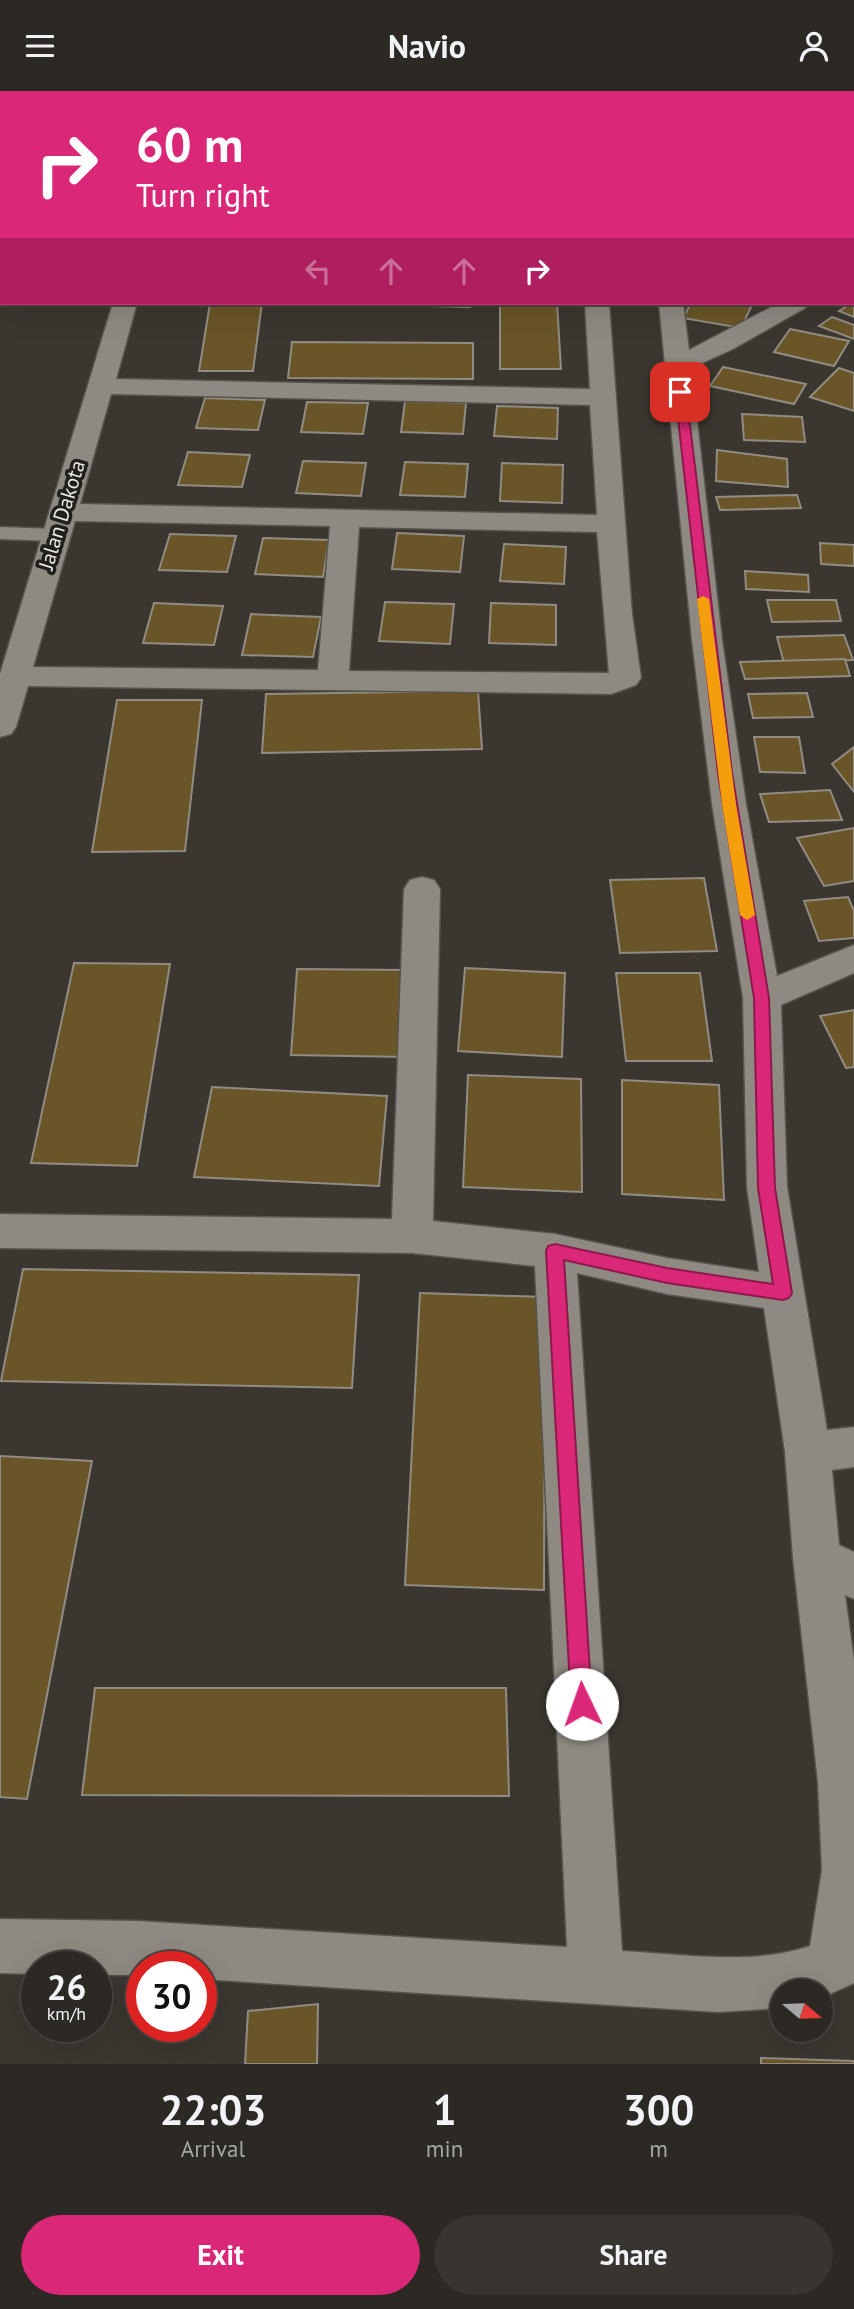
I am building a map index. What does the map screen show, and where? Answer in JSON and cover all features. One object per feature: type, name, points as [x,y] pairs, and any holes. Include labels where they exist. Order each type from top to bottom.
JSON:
[{"type":"street","name":"Jalan Dakota","points":[[0,727],[124,305]]},
{"type":"street","points":[[15,676],[621,682],[625,678],[617,614],[597,305]]},
{"type":"street","points":[[0,1946],[137,1948],[718,1985],[774,1983],[845,1966],[848,1870],[836,1567],[808,1452],[767,1188],[762,998],[725,773],[671,305]]},
{"type":"street","points":[[677,365],[724,344],[792,305]]},
{"type":"street","points":[[101,386],[603,397]]},
{"type":"street","points":[[58,524],[345,519],[613,524]]},
{"type":"street","points":[[333,679],[345,519]]},
{"type":"street","points":[[412,1236],[422,889]]},
{"type":"street","points":[[762,998],[854,958]]},
{"type":"street","points":[[0,1231],[412,1236],[555,1251],[667,1276],[783,1293]]},
{"type":"street","points":[[555,1251],[596,1977]]},
{"type":"street","points":[[808,1452],[854,1447]]},
{"type":"lane","points":[[0,533],[58,524]]},
{"type":"building","points":[[210,305],[262,305],[253,371],[199,371]]},
{"type":"building","points":[[390,305],[470,305],[470,307]]},
{"type":"building","points":[[500,305],[557,305],[561,369],[500,369]]},
{"type":"building","points":[[690,305],[752,305],[741,328],[683,318]]},
{"type":"building","points":[[854,305],[854,317],[839,311]]},
{"type":"building","points":[[832,317],[854,325],[854,339],[819,326]]},
{"type":"building","points":[[790,329],[849,341],[834,366],[774,352]]},
{"type":"building","points":[[292,342],[473,343],[473,379],[288,378]]},
{"type":"building","points":[[723,367],[806,384],[794,404],[710,386]]},
{"type":"building","points":[[839,368],[854,373],[854,411],[810,397]]},
{"type":"building","points":[[205,398],[265,400],[258,430],[196,428]]},
{"type":"building","points":[[405,401],[466,403],[463,434],[401,432]]},
{"type":"building","points":[[307,402],[368,403],[363,434],[301,432]]},
{"type":"building","points":[[497,406],[558,408],[557,439],[494,436]]},
{"type":"building","points":[[742,414],[802,417],[805,442],[744,440]]},
{"type":"building","points":[[717,450],[787,459],[788,487],[716,481]]},
{"type":"building","points":[[188,452],[250,455],[242,487],[178,485]]},
{"type":"building","points":[[303,461],[366,463],[361,496],[296,493]]},
{"type":"building","points":[[405,462],[468,464],[465,497],[400,495]]},
{"type":"building","points":[[502,463],[563,465],[562,503],[500,501]]},
{"type":"building","points":[[797,495],[801,508],[720,510],[716,497]]},
{"type":"building","points":[[397,533],[464,536],[460,572],[392,569]]},
{"type":"building","points":[[170,534],[236,536],[227,572],[159,570]]},
{"type":"building","points":[[263,538],[329,540],[323,577],[255,574]]},
{"type":"building","points":[[820,543],[854,545],[854,566],[821,564]]},
{"type":"building","points":[[504,544],[566,547],[564,584],[500,581]]},
{"type":"building","points":[[745,571],[808,575],[809,592],[746,589]]},
{"type":"building","points":[[767,600],[836,600],[841,621],[772,622]]},
{"type":"building","points":[[385,602],[454,604],[450,644],[379,641]]},
{"type":"building","points":[[154,603],[223,606],[214,645],[143,643]]},
{"type":"building","points":[[491,603],[556,605],[556,645],[489,643]]},
{"type":"building","points":[[251,614],[321,617],[313,657],[242,655]]},
{"type":"building","points":[[844,635],[853,660],[784,663],[777,637]]},
{"type":"building","points":[[845,659],[850,676],[745,679],[740,662]]},
{"type":"building","points":[[478,691],[482,749],[262,753],[266,694]]},
{"type":"building","points":[[807,693],[813,717],[753,718],[748,694]]},
{"type":"building","points":[[117,700],[202,700],[185,851],[92,852]]},
{"type":"building","points":[[754,737],[799,737],[805,773],[760,772]]},
{"type":"building","points":[[854,747],[854,792],[832,764]]},
{"type":"building","points":[[830,790],[842,820],[769,822],[760,794]]},
{"type":"building","points":[[854,828],[854,881],[824,886],[797,838]]},
{"type":"building","points":[[704,878],[717,951],[620,953],[610,880]]},
{"type":"building","points":[[848,897],[854,911],[854,938],[819,941],[804,901]]},
{"type":"building","points":[[74,963],[170,964],[137,1166],[31,1163]]},
{"type":"building","points":[[465,968],[565,973],[562,1057],[458,1051]]},
{"type":"building","points":[[297,969],[408,970],[406,1057],[291,1055]]},
{"type":"building","points":[[616,973],[700,973],[712,1061],[626,1061]]},
{"type":"building","points":[[854,1010],[854,1067],[846,1068],[820,1016]]},
{"type":"building","points":[[468,1075],[581,1079],[582,1192],[463,1187]]},
{"type":"building","points":[[622,1080],[719,1085],[724,1200],[622,1194]]},
{"type":"building","points":[[212,1087],[387,1096],[379,1186],[194,1177]]},
{"type":"building","points":[[23,1269],[359,1275],[352,1388],[1,1381]]},
{"type":"building","points":[[420,1293],[545,1297],[544,1590],[405,1585]]},
{"type":"building","points":[[0,1456],[92,1461],[27,1799],[0,1797]]},
{"type":"building","points":[[95,1688],[506,1688],[509,1796],[82,1795]]},
{"type":"building","points":[[318,2004],[317,2064],[245,2064],[248,2011]]},
{"type":"building","points":[[761,2058],[854,2061],[854,2064],[761,2064]]},
{"type":"slow traffic","points":[[703,599],[729,804],[747,915]]},
{"type":"route","points":[[582,1704],[555,1251],[667,1276],[783,1293],[767,1188],[762,998],[725,773],[680,392]]}]
